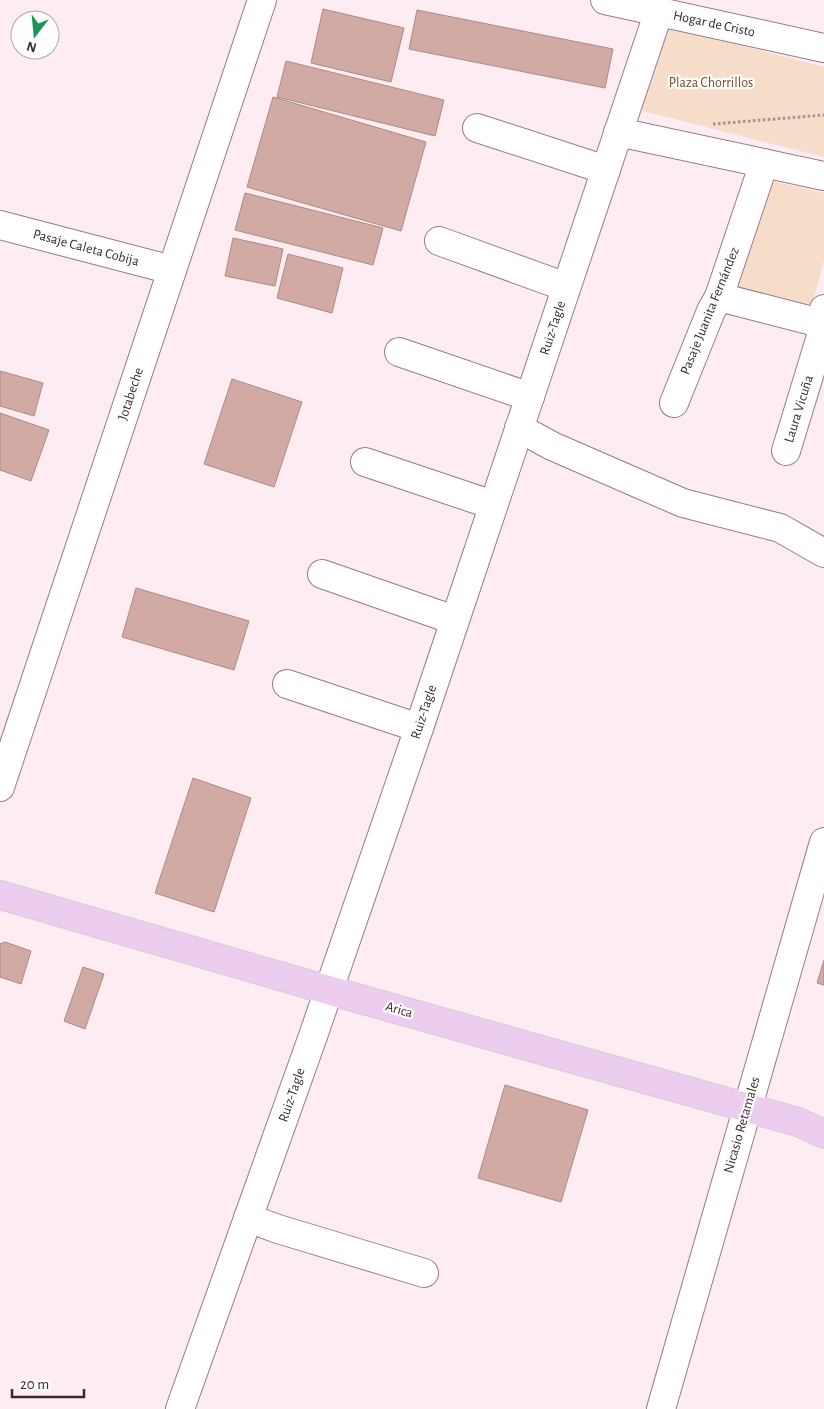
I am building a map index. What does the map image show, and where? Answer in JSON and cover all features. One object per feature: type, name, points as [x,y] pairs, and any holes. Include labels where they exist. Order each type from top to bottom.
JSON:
[{"type":"main road","name":"Arica","points":[[0,895],[747,1109],[811,1124],[824,1134]]},
{"type":"street","name":"Jotabeche","points":[[0,787],[262,0]]},
{"type":"street","name":"Hogar de Cristo","points":[[605,0],[659,11],[694,9],[824,48]]},
{"type":"street","name":"Ruiz-Tagle","points":[[180,1409],[419,728],[659,11]]},
{"type":"street","points":[[477,128],[606,170]]},
{"type":"street","points":[[618,132],[824,176]]},
{"type":"street","name":"Pasaje Juanita Fernández","points":[[674,403],[711,311],[719,297],[764,163]]},
{"type":"street","name":"Pasaje Caleta Cobija","points":[[0,225],[172,270]]},
{"type":"street","points":[[440,241],[566,287]]},
{"type":"street","points":[[719,297],[822,316]]},
{"type":"street","name":"Laura Vicuña","points":[[786,451],[821,336],[822,316]]},
{"type":"street","points":[[399,352],[530,397]]},
{"type":"street","points":[[519,428],[552,446],[683,502],[780,528],[824,552]]},
{"type":"street","points":[[365,462],[493,505]]},
{"type":"street","points":[[322,574],[454,620]]},
{"type":"street","points":[[286,684],[419,728]]},
{"type":"street","name":"Nicasio Retamales","points":[[661,1409],[824,842]]},
{"type":"street","points":[[248,1218],[278,1229],[424,1273]]},
{"type":"path","points":[[706,125],[824,115]]},
{"type":"green space","name":"Plaza Chorrillos","points":[[668,27],[824,67],[824,157],[639,110]]},
{"type":"green space","points":[[768,180],[824,193],[824,260],[810,313],[733,293]]},
{"type":"building","points":[[323,9],[404,28],[391,82],[311,63]]},
{"type":"building","points":[[417,10],[613,49],[605,88],[409,49]]},
{"type":"building","points":[[286,61],[444,100],[435,136],[277,97]]},
{"type":"building","points":[[273,97],[426,142],[401,231],[247,187]]},
{"type":"building","points":[[245,193],[383,228],[373,265],[235,230]]},
{"type":"building","points":[[233,238],[283,249],[275,286],[225,276]]},
{"type":"building","points":[[288,254],[343,268],[332,313],[277,298]]},
{"type":"building","points":[[0,371],[43,383],[34,416],[0,406]]},
{"type":"building","points":[[232,379],[302,402],[274,487],[204,464]]},
{"type":"building","points":[[0,413],[49,430],[31,481],[0,470]]},
{"type":"building","points":[[136,588],[249,621],[234,670],[122,637]]},
{"type":"building","points":[[193,778],[251,798],[214,912],[155,893]]},
{"type":"building","points":[[5,942],[31,951],[21,984],[0,977],[0,944]]},
{"type":"building","points":[[824,960],[824,985],[817,983]]},
{"type":"building","points":[[83,967],[104,974],[85,1029],[64,1021]]},
{"type":"building","points":[[505,1085],[588,1110],[561,1202],[478,1178]]}]
